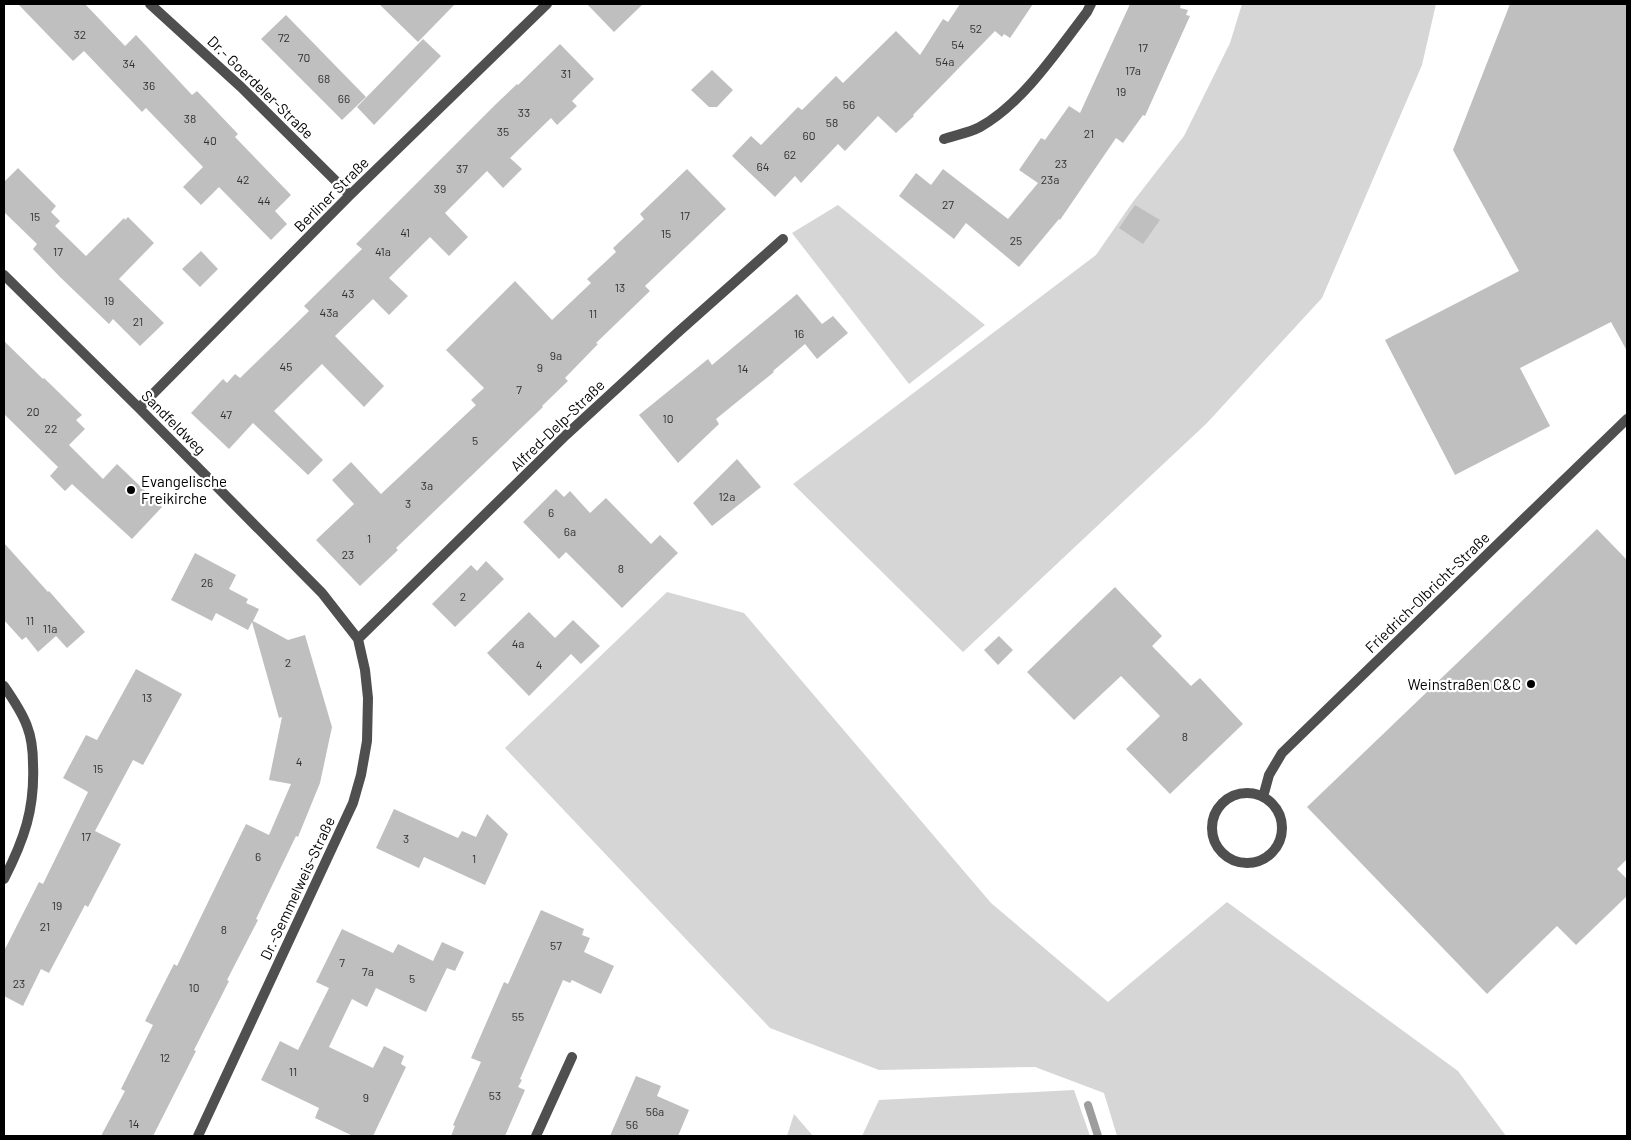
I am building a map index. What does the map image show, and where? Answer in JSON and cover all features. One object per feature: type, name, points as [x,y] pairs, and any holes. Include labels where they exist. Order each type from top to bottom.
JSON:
[{"type":"street","name":"Dr.- Goerdeler-Straße","points":[[150,4],[241,87],[350,195]]},
{"type":"street","name":"Berliner Straße","points":[[139,408],[350,195],[547,4]]},
{"type":"street","points":[[944,139],[979,128],[997,116],[1021,95],[1087,12],[1091,4]]},
{"type":"street","name":"Alfred-Delp-Straße","points":[[358,640],[566,435],[676,334],[783,240]]},
{"type":"street","name":"Sandfeldweg","points":[[4,276],[139,408],[322,593],[358,640]]},
{"type":"street","name":"Friedrich-Olbricht-Straße","points":[[1263,797],[1269,775],[1282,753],[1627,420]]},
{"type":"street","name":"Dr.-Semmelweis-Straße","points":[[198,1136],[353,803],[362,775],[367,741],[368,698],[365,670],[358,640]]},
{"type":"street","points":[[4,686],[16,703],[27,726],[32,746],[34,776],[32,806],[25,831],[4,879]]},
{"type":"street","points":[[1240,794],[1252,794],[1263,797],[1272,804],[1279,814],[1282,825],[1277,847],[1269,856],[1260,861],[1248,864],[1237,862],[1227,857],[1214,840],[1212,828],[1214,816],[1220,806],[1229,798],[1240,794]]},
{"type":"street","points":[[536,1136],[572,1057]]},
{"type":"shaded area","points":[[1242,4],[1436,4],[1422,65],[1322,298],[1207,423],[963,652],[793,484],[1096,255],[1132,203],[1184,136],[1230,43]]},
{"type":"shaded area","points":[[838,205],[985,325],[909,384],[792,233]]},
{"type":"shaded area","points":[[667,592],[744,613],[991,903],[1108,1002],[1227,902],[1458,1071],[1506,1136],[1117,1136],[1104,1093],[1035,1067],[879,1070],[770,1028],[505,748]]},
{"type":"shaded area","points":[[1074,1090],[1090,1136],[862,1136],[879,1100]]},
{"type":"shaded area","points":[[794,1114],[813,1136],[787,1136]]},
{"type":"building","points":[[18,4],[85,4],[125,46],[136,35],[192,95],[197,91],[238,134],[235,137],[291,195],[275,211],[287,224],[271,240],[219,187],[201,205],[183,187],[203,167],[146,108],[142,112],[84,51],[73,61]]},
{"type":"building","points":[[379,4],[455,4],[418,42]]},
{"type":"building","points":[[587,4],[643,4],[614,32]]},
{"type":"building","points":[[960,4],[1033,4],[1010,38],[1004,34],[1002,37],[995,31],[896,133],[878,116],[845,151],[838,144],[801,183],[795,176],[775,197],[732,156],[751,136],[761,145],[798,107],[802,110],[836,76],[843,83],[896,31],[920,55],[943,19],[948,22]]},
{"type":"building","points":[[1130,4],[1181,4],[1180,8],[1188,10],[1186,15],[1190,16],[1145,116],[1143,115],[1123,143],[1116,138],[1060,220],[1019,267],[966,223],[954,239],[899,196],[916,173],[931,185],[943,169],[1008,219],[1038,183],[1019,170],[1041,138],[1045,140],[1069,106],[1080,113]]},
{"type":"building","points":[[1510,4],[1627,4],[1627,351],[1611,322],[1520,368],[1550,426],[1455,475],[1385,340],[1519,271],[1453,150]]},
{"type":"building","points":[[286,15],[366,97],[342,120],[261,39]]},
{"type":"building","points":[[423,39],[441,56],[374,125],[357,107]]},
{"type":"building","points":[[560,44],[594,79],[572,101],[577,106],[557,125],[551,118],[510,158],[522,169],[503,188],[487,171],[445,213],[468,237],[449,256],[430,237],[389,278],[408,296],[389,315],[373,299],[335,336],[384,386],[364,407],[322,364],[274,411],[323,460],[308,475],[253,423],[229,449],[191,413],[223,379],[227,383],[235,374],[240,378],[309,311],[304,306],[362,249],[356,244],[496,104]]},
{"type":"building","points":[[712,70],[733,90],[717,107],[709,107],[691,90]]},
{"type":"building","points":[[18,168],[56,206],[51,212],[60,221],[55,226],[86,256],[124,218],[125,220],[128,217],[154,243],[119,279],[164,323],[140,346],[113,319],[109,324],[60,277],[33,249],[37,244],[4,212],[4,182]]},
{"type":"building","points":[[687,169],[726,209],[645,286],[650,291],[596,343],[598,344],[565,378],[568,381],[543,407],[396,548],[398,550],[360,586],[316,540],[354,504],[332,480],[351,462],[381,494],[476,405],[471,400],[484,388],[446,350],[515,281],[552,320],[591,283],[587,279],[616,252],[613,248],[644,219],[640,214]]},
{"type":"building","points":[[1135,205],[1160,220],[1143,244],[1119,228]]},
{"type":"building","points":[[201,251],[218,269],[200,287],[182,269]]},
{"type":"building","points":[[797,294],[822,324],[833,316],[848,333],[817,359],[805,344],[716,419],[719,424],[678,463],[639,415],[708,359],[712,365]]},
{"type":"building","points":[[4,341],[82,415],[76,420],[85,429],[69,445],[103,479],[117,464],[162,507],[132,539],[72,484],[65,491],[50,476],[58,467],[4,414]]},
{"type":"building","points":[[737,459],[761,487],[712,526],[693,503]]},
{"type":"building","points":[[556,489],[564,497],[570,491],[590,513],[606,498],[651,544],[660,535],[678,553],[622,608],[566,552],[559,559],[523,522]]},
{"type":"building","name":"Weinstraßen C&C","points":[[1597,529],[1627,560],[1627,859],[1617,869],[1627,879],[1627,896],[1576,945],[1557,926],[1487,994],[1307,807]]},
{"type":"building","points":[[4,543],[85,632],[67,648],[56,636],[38,652],[26,637],[22,640],[4,620]]},
{"type":"building","points":[[195,553],[236,575],[229,589],[248,599],[246,603],[259,609],[253,621],[288,640],[305,635],[332,727],[320,783],[298,837],[296,836],[256,919],[258,920],[227,980],[229,981],[194,1050],[196,1051],[153,1136],[101,1136],[125,1091],[121,1089],[153,1025],[145,1021],[174,964],[177,966],[246,824],[269,835],[291,784],[269,780],[282,717],[279,718],[252,622],[248,630],[216,613],[212,621],[171,600]]},
{"type":"building","points":[[486,561],[504,579],[455,627],[432,604],[471,565],[477,571]]},
{"type":"building","points":[[1115,587],[1162,636],[1152,646],[1191,686],[1200,678],[1243,724],[1170,794],[1126,749],[1160,716],[1121,676],[1074,720],[1027,672]]},
{"type":"building","points":[[529,612],[555,638],[573,620],[600,646],[581,664],[571,654],[529,696],[487,653]]},
{"type":"building","points":[[999,636],[1013,650],[998,665],[984,650]]},
{"type":"building","points":[[136,669],[182,694],[143,765],[133,760],[95,831],[121,844],[88,907],[85,905],[49,973],[41,969],[23,1006],[4,996],[4,951],[39,882],[43,884],[88,792],[63,778],[86,735],[97,740]]},
{"type":"building","points":[[394,809],[458,838],[462,831],[476,837],[487,814],[508,834],[485,885],[424,857],[419,868],[376,848]]},
{"type":"building","points":[[541,910],[584,929],[582,935],[590,938],[584,952],[614,966],[601,994],[572,980],[570,983],[563,980],[520,1079],[522,1080],[518,1087],[525,1090],[505,1136],[451,1136],[455,1126],[453,1125],[481,1062],[471,1058],[504,982],[508,984]]},
{"type":"building","points":[[342,929],[393,953],[398,944],[433,961],[442,942],[464,952],[455,971],[447,968],[426,1012],[376,988],[367,1007],[352,999],[329,1047],[373,1068],[384,1046],[404,1056],[401,1064],[406,1067],[373,1136],[353,1136],[315,1118],[319,1108],[261,1080],[280,1041],[298,1050],[329,988],[316,982]]},
{"type":"building","points":[[636,1076],[661,1086],[657,1096],[689,1110],[678,1136],[610,1136]]},
{"type":"waterway","points":[[1088,1105],[1098,1136]]},
{"type":"place","name":"Evangelische Freikirche","points":[[131,490]]},
{"type":"place","name":"Weinstraßen C&C","points":[[1531,684]]}]
